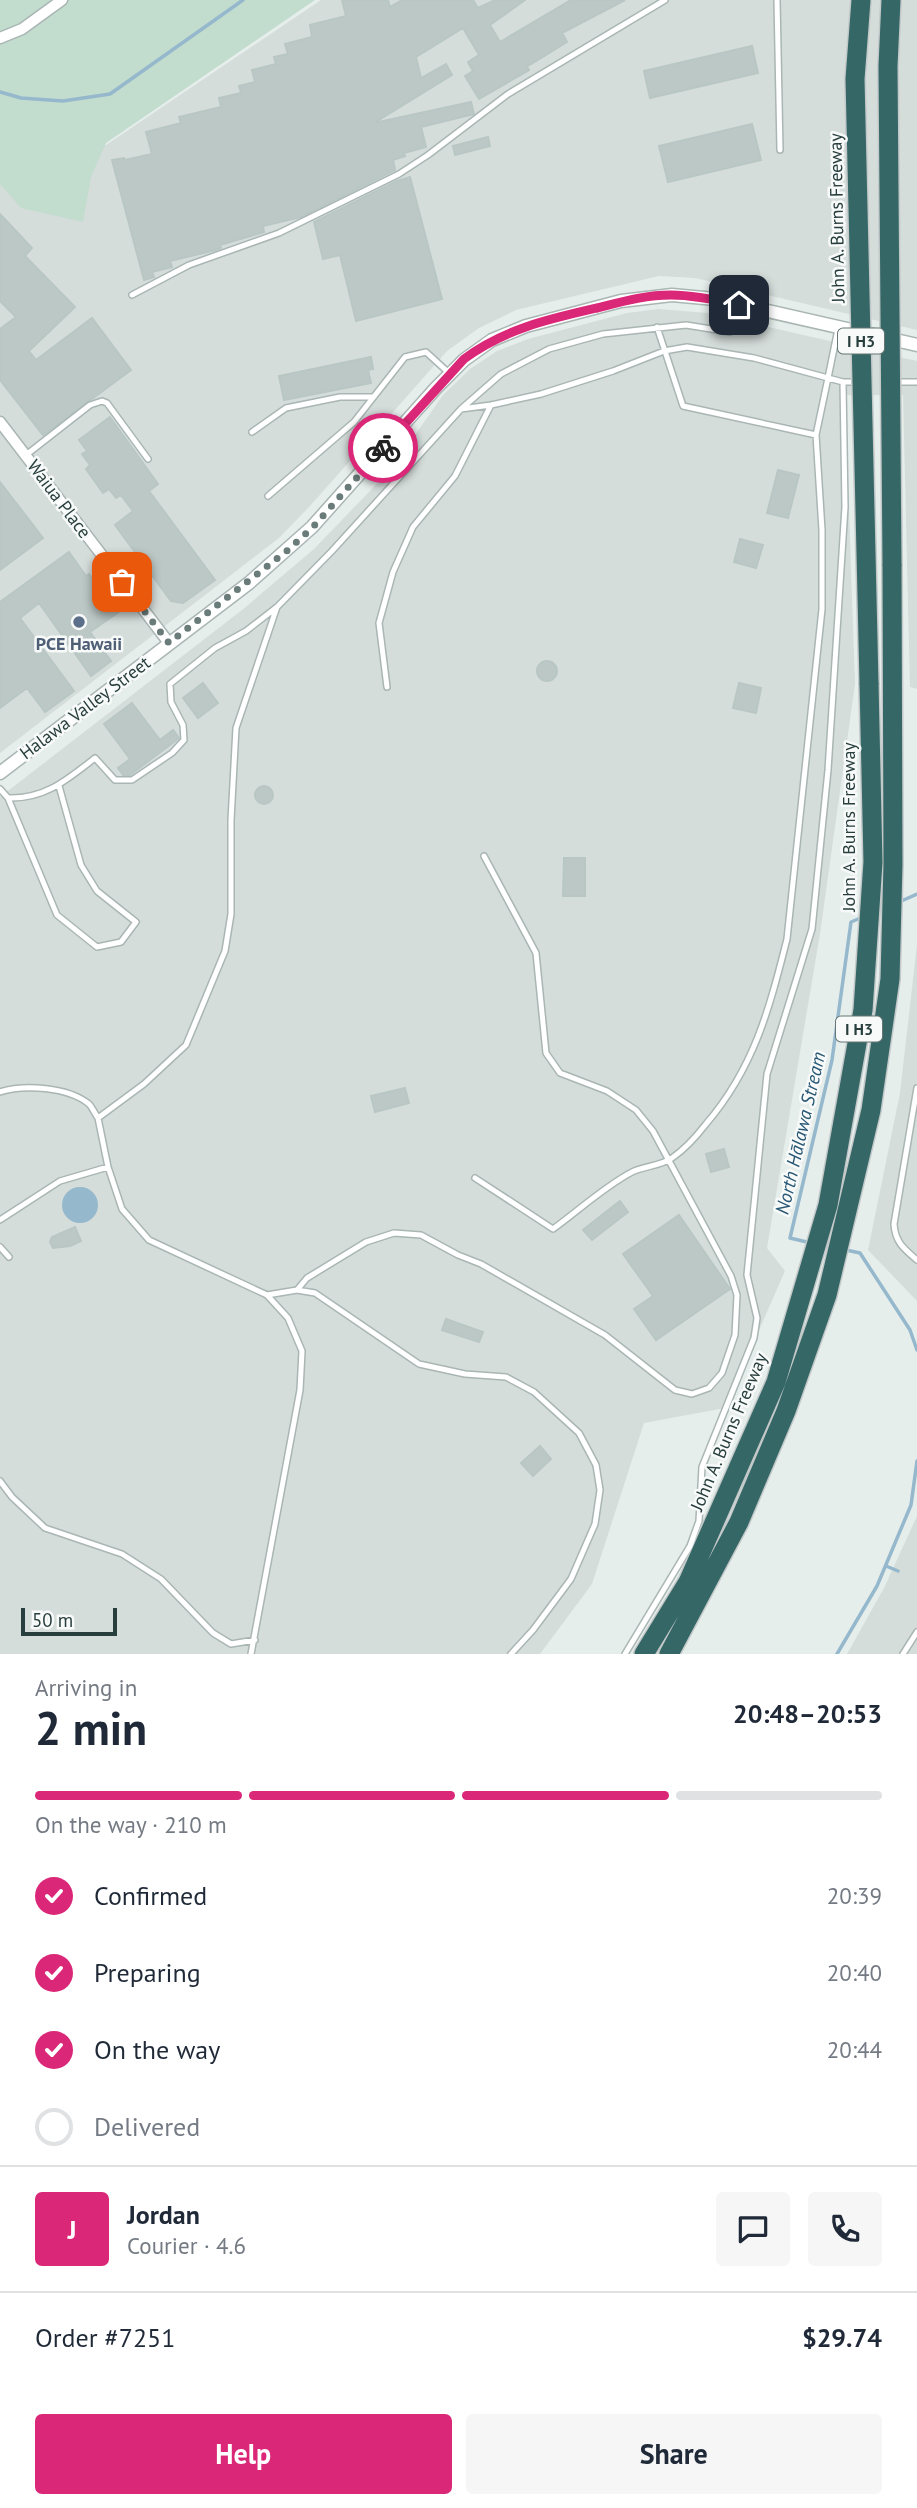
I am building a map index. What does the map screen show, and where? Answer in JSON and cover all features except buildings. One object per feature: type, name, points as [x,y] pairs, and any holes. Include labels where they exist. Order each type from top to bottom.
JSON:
[{"type":"highway","name":"John A. Burns Freeway","points":[[669,1654],[739,1522],[786,1411],[790,1370],[831,1192],[863,1010],[873,862],[855,79],[861,0]]},
{"type":"highway","name":"John A. Burns Freeway","points":[[644,1654],[688,1582],[776,1382],[790,1370],[827,1295],[866,1134],[890,979],[893,864],[888,66],[891,0]]},
{"type":"street","points":[[0,38],[22,29],[62,0]]},
{"type":"street","name":"Halawa Valley Street","points":[[0,773],[258,575],[313,527],[449,373],[478,348],[510,332],[621,301],[672,295],[715,299],[917,345]]},
{"type":"street","name":"Waiua Place","points":[[0,422],[169,643]]},
{"type":"lane","points":[[132,295],[189,265],[279,233],[399,174],[508,94],[665,0]]},
{"type":"lane","points":[[777,0],[780,150]]},
{"type":"lane","points":[[8,799],[25,799],[59,786],[95,758],[115,780],[132,779],[172,753],[184,740],[183,725],[171,702],[170,684],[215,648],[246,631],[277,607],[332,551],[461,409],[501,374],[549,349],[603,334],[686,324],[730,332],[739,305]]},
{"type":"lane","points":[[657,327],[683,406],[816,435]]},
{"type":"lane","points":[[475,1178],[553,1229],[629,1174],[648,1165],[669,1160],[692,1142],[728,1099],[751,1057],[787,939],[822,609],[822,530],[816,435],[838,327]]},
{"type":"lane","points":[[461,409],[541,394],[664,351],[687,347],[754,358],[843,382],[868,382]]},
{"type":"lane","points":[[268,496],[354,422],[405,356],[426,352],[449,373]]},
{"type":"lane","points":[[625,1654],[690,1546],[699,1521],[702,1467],[754,1338],[757,1318],[747,1275],[766,1074],[812,929],[828,770],[845,507],[843,382]]},
{"type":"lane","points":[[880,382],[917,382]]},
{"type":"lane","points":[[252,432],[286,408],[340,397],[373,397]]},
{"type":"lane","points":[[26,455],[90,405],[102,401],[107,403],[148,458]]},
{"type":"lane","points":[[387,687],[379,623],[393,572],[412,527],[455,475],[491,405]]},
{"type":"lane","points":[[98,1118],[144,1084],[186,1045],[225,951],[231,914],[231,820],[236,727],[277,607]]},
{"type":"lane","points":[[0,789],[8,799],[57,915],[97,947],[121,942],[136,922],[97,891],[81,865],[59,786]]},
{"type":"lane","points":[[297,1290],[307,1278],[366,1242],[394,1233],[421,1235],[457,1255],[481,1264],[605,1335],[675,1390],[692,1394],[709,1388],[722,1373],[735,1335],[737,1295],[731,1276],[653,1131],[636,1110],[607,1091],[560,1073],[546,1053],[536,953],[484,856]]},
{"type":"lane","points":[[0,1092],[36,1087],[63,1093],[89,1104],[98,1118],[108,1167],[122,1209],[149,1240],[267,1295],[288,1318],[302,1351],[300,1390],[251,1654]]},
{"type":"lane","points":[[917,1088],[894,1224],[899,1244],[917,1260]]},
{"type":"lane","points":[[0,1220],[60,1181],[108,1167]]},
{"type":"lane","points":[[0,1247],[9,1257]]},
{"type":"lane","points":[[267,1295],[297,1290],[316,1293],[419,1364],[465,1374],[506,1377],[534,1392],[579,1433],[596,1465],[600,1490],[595,1524],[571,1578],[512,1654]]},
{"type":"lane","points":[[0,1481],[12,1497],[45,1528],[122,1554],[161,1580],[213,1633],[231,1644],[255,1640]]},
{"type":"lane","points":[[903,1654],[917,1632]]},
{"type":"shaded area","points":[[321,0],[917,0],[917,330],[695,278],[659,276],[516,310],[479,328],[447,351],[279,538],[0,753],[0,137],[32,155],[106,145]]},
{"type":"shaded area","points":[[658,309],[708,313],[917,361],[917,689],[910,687],[903,395],[845,395],[855,684],[820,934],[767,1248],[785,1271],[725,1408],[644,1423],[592,1584],[540,1654],[0,1654],[0,797],[242,610],[314,549],[392,468],[443,395],[470,369],[497,351],[528,339],[627,313]]},
{"type":"shaded area","points":[[917,944],[917,1301],[868,1250],[900,1093]]},
{"type":"shaded area","points":[[917,1516],[917,1654],[847,1654],[884,1588]]},
{"type":"green space","points":[[0,0],[315,0],[106,143],[91,177],[83,222],[21,208],[0,184]]},
{"type":"water","points":[[80,1187],[93,1192],[98,1205],[93,1218],[80,1223],[67,1218],[62,1205],[67,1192]]},
{"type":"waterway","points":[[0,92],[21,98],[63,101],[110,94],[243,0]]},
{"type":"waterway","name":"North Hālawa Stream","points":[[899,902],[917,894]]},
{"type":"waterway","name":"North Hālawa Stream","points":[[811,1243],[790,1238],[832,1060],[851,922],[863,917]]},
{"type":"waterway","name":"North Hālawa Stream","points":[[846,1250],[860,1253],[910,1330],[917,1350]]},
{"type":"waterway","name":"North Hālawa Stream","points":[[837,1654],[877,1586],[911,1505],[917,1461]]},
{"type":"waterway","points":[[886,1566],[898,1571]]},
{"type":"way so far","points":[[122,582],[169,643],[288,550],[313,527],[383,448]]},
{"type":"place","name":"PCE Hawaii","points":[[79,622]]},
{"type":"route","points":[[383,448],[464,359],[478,348],[510,332],[621,301],[651,296],[692,296],[739,305]]}]
